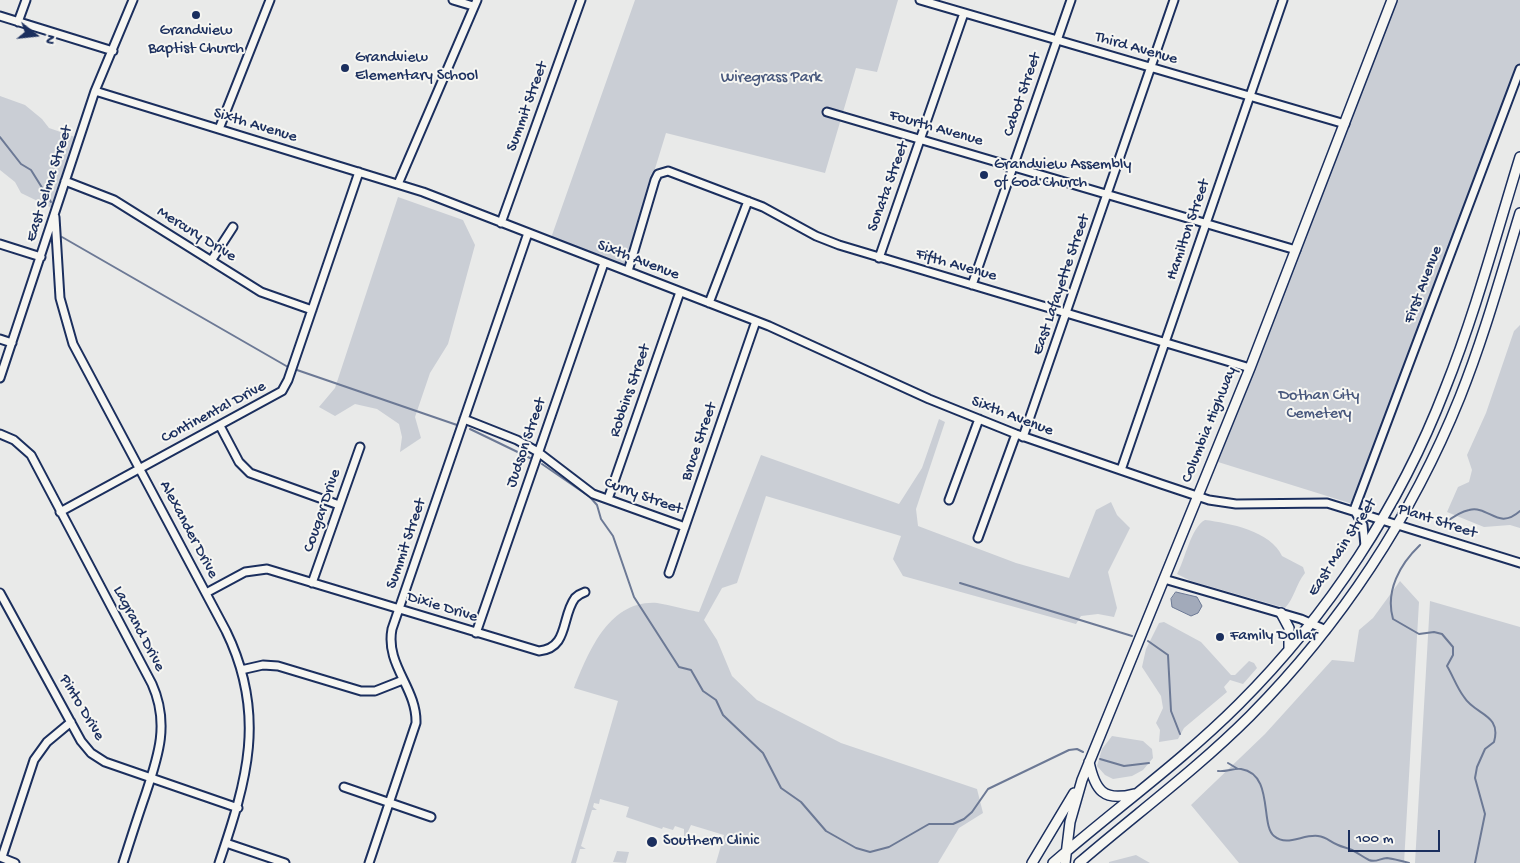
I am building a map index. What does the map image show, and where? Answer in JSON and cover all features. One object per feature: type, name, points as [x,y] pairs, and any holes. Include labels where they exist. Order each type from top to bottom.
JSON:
[{"type":"main road","name":"Columbia Highway","points":[[1065,863],[1072,815],[1089,761],[1250,368],[1392,0]]},
{"type":"main road","name":"East Main Street","points":[[1053,863],[1213,729],[1289,649],[1311,622],[1382,519],[1422,443],[1450,377],[1520,157]]},
{"type":"main road","name":"East Main Street","points":[[1079,863],[1224,741],[1278,686],[1326,630],[1358,587],[1398,524],[1437,450],[1460,396],[1482,336],[1520,213]]},
{"type":"main road","points":[[1281,613],[1289,628],[1289,649]]},
{"type":"main road","points":[[1089,761],[1093,780],[1104,793],[1118,797],[1137,794]]},
{"type":"main road","points":[[1032,863],[1082,780]]},
{"type":"main road","points":[[1085,863],[1090,853]]},
{"type":"street","points":[[18,22],[26,0]]},
{"type":"street","name":"East Selma Street","points":[[0,378],[96,90],[133,0]]},
{"type":"street","points":[[220,129],[270,0]]},
{"type":"street","points":[[398,184],[475,3],[453,0]]},
{"type":"street","name":"Summit Street","points":[[501,223],[581,0]]},
{"type":"street","name":"Third Avenue","points":[[920,0],[1344,124]]},
{"type":"street","name":"Cabot Street","points":[[972,285],[1071,0]]},
{"type":"street","name":"East Lafayette Street","points":[[978,538],[1067,313],[1174,0]]},
{"type":"street","name":"Hamilton Street","points":[[1121,470],[1283,0]]},
{"type":"street","name":"Sonata Street","points":[[879,258],[964,13]]},
{"type":"street","points":[[0,16],[113,51]]},
{"type":"street","name":"First Avenue","points":[[1354,510],[1520,69]]},
{"type":"street","name":"Sixth Avenue","points":[[96,90],[398,184],[756,321],[978,419],[1019,435],[1198,496]]},
{"type":"street","name":"Fourth Avenue","points":[[827,112],[1207,222],[1296,250]]},
{"type":"street","name":"Fifth Avenue","points":[[628,271],[655,180],[662,171],[668,171],[748,201],[822,239],[879,258],[1250,368]]},
{"type":"street","name":"Continental Drive","points":[[60,512],[282,391],[359,172]]},
{"type":"street","name":"Mercury Drive","points":[[66,181],[114,200],[261,292],[312,310]]},
{"type":"street","points":[[708,303],[748,201]]},
{"type":"street","name":"Alexander Drive","points":[[55,217],[58,283],[68,329],[86,372],[231,642],[241,670],[248,705],[250,742],[246,775],[238,808],[219,863]]},
{"type":"street","points":[[211,261],[233,227]]},
{"type":"street","name":"Summit Street","points":[[369,863],[416,723],[414,702],[394,661],[391,648],[392,629],[528,233]]},
{"type":"street","points":[[0,244],[41,257]]},
{"type":"street","name":"Judson Street","points":[[476,633],[604,263]]},
{"type":"street","name":"Robbins Street","points":[[608,500],[680,292]]},
{"type":"street","name":"Bruce Street","points":[[669,573],[756,321]]},
{"type":"street","points":[[0,339],[12,343]]},
{"type":"street","name":"Curry Street","points":[[464,419],[504,434],[538,452],[593,494],[685,527]]},
{"type":"street","points":[[949,500],[978,419]]},
{"type":"street","points":[[220,426],[239,462],[250,473],[339,505]]},
{"type":"street","name":"Lagrand Drive","points":[[0,434],[14,440],[31,454],[155,691],[160,707],[162,732],[159,756],[122,863]]},
{"type":"street","name":"Cougar Drive","points":[[312,583],[360,447]]},
{"type":"street","name":"Plant Street","points":[[1198,496],[1236,504],[1319,502],[1354,510],[1520,563]]},
{"type":"street","points":[[1354,510],[1363,525],[1364,546]]},
{"type":"street","name":"Dixie Drive","points":[[206,593],[254,570],[272,570],[534,651],[547,650],[559,640],[575,598],[585,592]]},
{"type":"street","points":[[1164,579],[1311,622],[1326,630]]},
{"type":"street","name":"Pinto Drive","points":[[0,593],[84,745],[95,756],[151,778],[238,808]]},
{"type":"street","points":[[241,670],[263,665],[278,666],[365,692],[381,689],[403,680]]},
{"type":"street","points":[[15,863],[1,857],[34,760],[47,742],[71,722]]},
{"type":"street","points":[[344,787],[431,817]]},
{"type":"street","points":[[226,843],[285,863]]},
{"type":"green space","name":"Wiregrass Park","points":[[635,0],[898,0],[877,72],[856,68],[825,173],[666,133],[626,263],[622,265],[551,238]]},
{"type":"green space","name":"Dothan City Cemetery","points":[[1397,0],[1520,0],[1520,80],[1359,506],[1218,462]]},
{"type":"green space","points":[[0,96],[25,105],[42,119],[49,128],[75,137],[52,208],[21,193],[15,182],[0,170]]},
{"type":"green space","points":[[398,197],[463,220],[475,245],[448,344],[430,373],[415,417],[421,438],[400,452],[402,437],[399,424],[377,409],[355,404],[335,416],[319,407],[335,388]]},
{"type":"green space","points":[[1520,325],[1520,528],[1510,525],[1484,527],[1447,512],[1458,487],[1469,482],[1472,470],[1467,455],[1486,413],[1514,331]]},
{"type":"green space","points":[[939,419],[945,422],[916,509],[918,526],[1016,563],[1069,578],[1096,510],[1111,502],[1117,515],[1130,528],[1108,572],[1117,608],[1114,617],[1098,614],[1081,616],[1076,624],[903,576],[893,559],[901,536],[766,496],[737,583],[722,588],[704,620],[717,640],[732,676],[757,700],[841,743],[977,789],[983,813],[959,828],[938,863],[716,863],[724,835],[691,825],[684,840],[684,829],[675,826],[673,830],[663,827],[662,829],[626,817],[629,807],[600,799],[599,804],[594,803],[593,807],[597,810],[592,810],[581,846],[586,849],[580,849],[576,863],[571,863],[618,701],[574,688],[594,644],[603,630],[626,610],[640,604],[657,603],[699,612],[761,455],[899,504],[922,468]]},
{"type":"green space","points":[[1205,520],[1226,523],[1259,534],[1277,547],[1282,556],[1303,567],[1305,573],[1285,608],[1191,581],[1177,574],[1192,536]]},
{"type":"green space","points":[[1400,581],[1419,602],[1404,863],[1239,863],[1191,805],[1265,734],[1332,660],[1354,662],[1359,630],[1373,618]]},
{"type":"green space","points":[[1430,601],[1520,627],[1520,863],[1415,863]]},
{"type":"green space","points":[[1164,622],[1201,642],[1231,675],[1235,675],[1249,661],[1254,663],[1257,668],[1243,684],[1230,680],[1224,687],[1227,692],[1184,728],[1178,739],[1159,742],[1160,730],[1156,723],[1163,708],[1161,696],[1142,667],[1146,649],[1159,623]]},
{"type":"green space","points":[[1112,736],[1143,741],[1152,749],[1153,758],[1143,770],[1132,776],[1113,779],[1105,775],[1097,766],[1102,749]]},
{"type":"green space","points":[[617,851],[629,852],[626,863],[613,862]]},
{"type":"green space","points":[[1136,855],[1150,863],[1109,863],[1109,862]]},
{"type":"water","points":[[1176,592],[1197,597],[1202,606],[1198,613],[1191,616],[1172,607],[1171,599]]},
{"type":"waterway","points":[[0,137],[21,164],[31,170],[51,202]]},
{"type":"waterway","points":[[62,237],[288,367]]},
{"type":"waterway","points":[[297,370],[457,425]]},
{"type":"waterway","points":[[470,429],[530,458]]},
{"type":"waterway","points":[[542,464],[590,497],[597,505],[601,519],[613,536],[634,597],[679,667],[691,670],[703,691],[716,700],[723,715],[763,753],[781,788],[801,802],[826,831],[856,848],[870,852],[889,847],[929,824],[953,824],[964,819],[972,812],[988,789],[1069,750],[1077,749],[1083,752]]},
{"type":"waterway","points":[[1441,526],[1457,514],[1469,510],[1476,509],[1506,519],[1520,511]]},
{"type":"waterway","points":[[1420,545],[1406,561],[1396,579],[1391,598],[1393,619],[1419,634],[1434,632],[1442,634],[1453,647],[1453,655],[1447,666],[1457,686],[1469,703],[1491,720],[1494,726],[1494,742],[1485,749],[1477,767],[1475,778],[1485,814],[1475,863]]},
{"type":"waterway","points":[[960,583],[1132,636]]},
{"type":"waterway","points":[[1148,641],[1168,655],[1171,711],[1180,734]]},
{"type":"waterway","points":[[1100,759],[1124,766],[1149,763]]},
{"type":"waterway","points":[[1228,763],[1238,769]]},
{"type":"waterway","points":[[1218,771],[1241,769],[1251,773],[1258,780],[1265,800],[1270,830],[1279,839],[1290,840],[1312,836],[1321,837],[1352,850],[1371,861],[1387,858],[1409,863]]},
{"type":"place","name":"Grandview Baptist Church","points":[[196,15]]},
{"type":"place","name":"Grandview Elementary School","points":[[345,68]]},
{"type":"place","name":"Grandview Assembly of God Church","points":[[984,175]]},
{"type":"place","name":"Family Dollar","points":[[1220,637]]},
{"type":"place","name":"Southern Clinic","points":[[652,842]]}]
